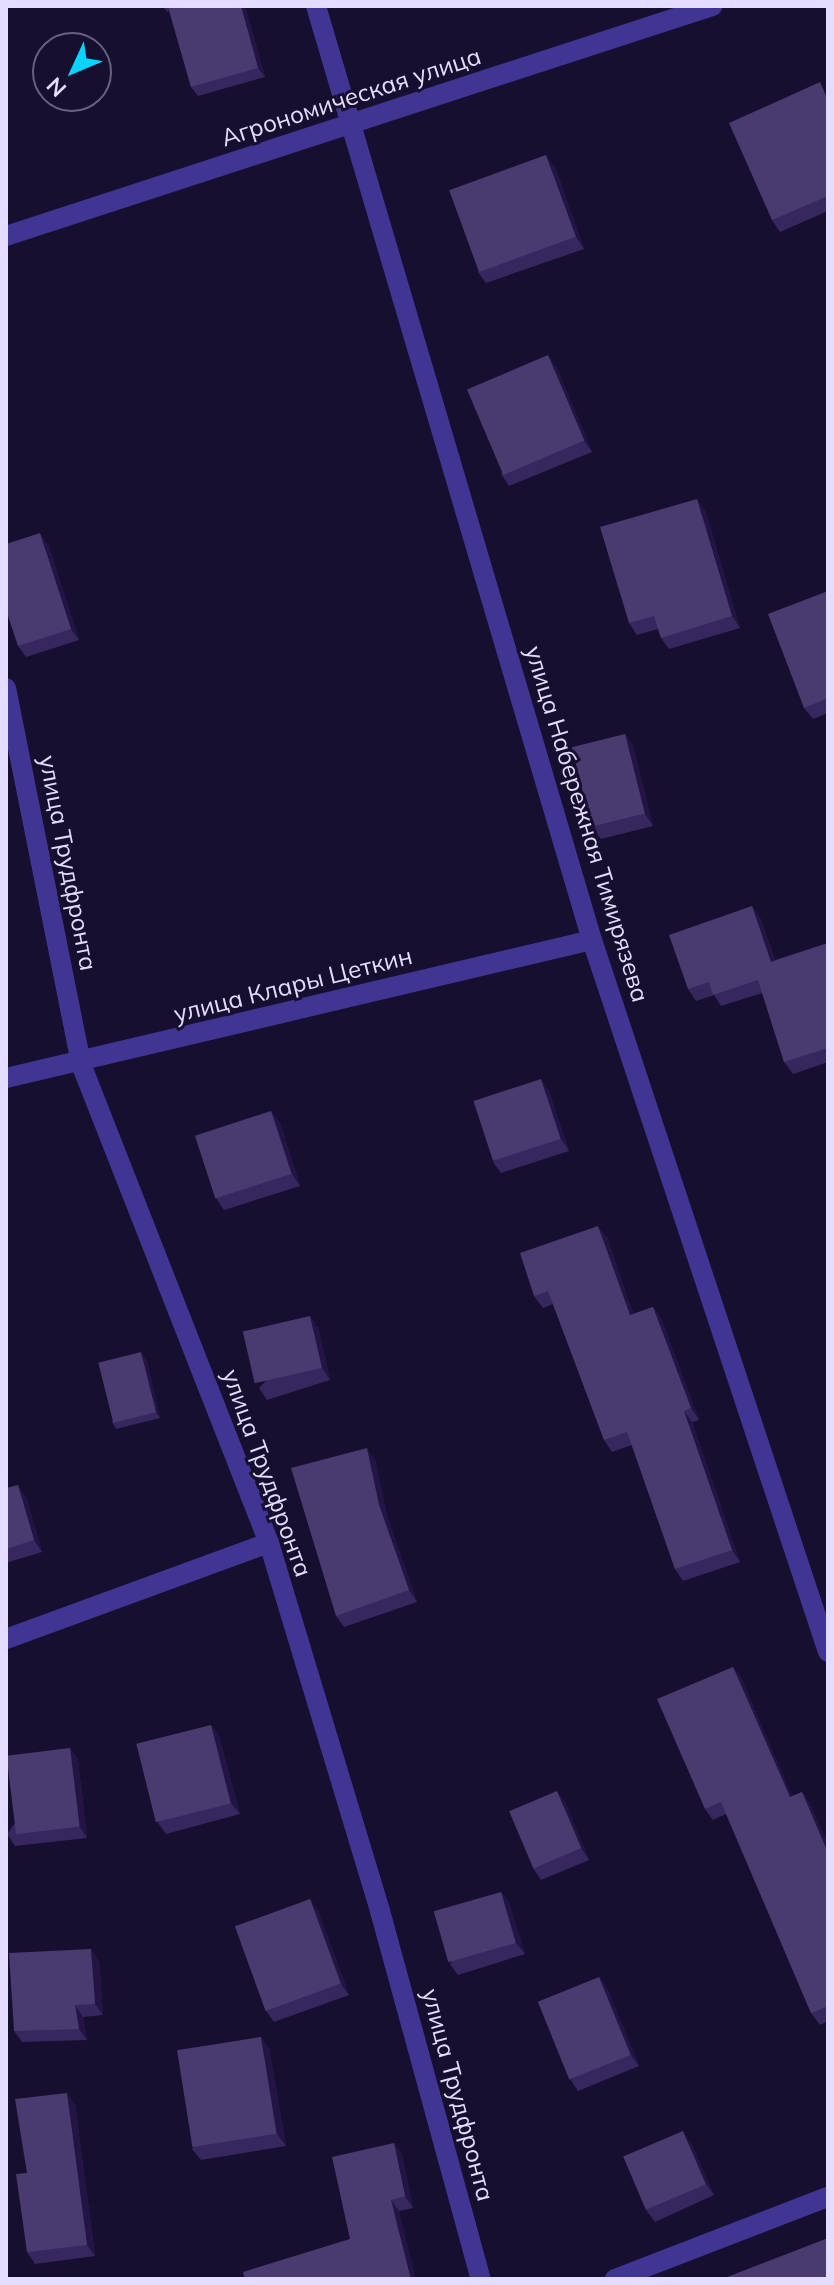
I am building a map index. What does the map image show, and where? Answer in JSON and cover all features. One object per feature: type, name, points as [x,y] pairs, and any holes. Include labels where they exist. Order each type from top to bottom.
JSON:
[{"type":"street","name":"улица Набережная Тимирязева","points":[[316,6],[354,125],[592,940],[828,1652]]},
{"type":"street","name":"Агрономическая улица","points":[[6,236],[712,6]]},
{"type":"street","name":"улица Трудфронта","points":[[6,688],[81,1064],[269,1543],[380,1911],[481,2279]]},
{"type":"street","name":"улица Клары Цеткин","points":[[6,1078],[81,1064],[592,940]]},
{"type":"street","points":[[6,1639],[269,1543]]},
{"type":"street","points":[[615,2279],[828,2197]]},
{"type":"building","points":[[168,6],[241,6],[258,68],[191,87]]},
{"type":"building","points":[[820,82],[828,100],[828,196],[772,220],[729,123]]},
{"type":"building","points":[[546,155],[576,237],[479,272],[449,190]]},
{"type":"building","points":[[548,355],[584,441],[503,475],[467,389]]},
{"type":"building","points":[[697,499],[732,616],[661,638],[654,616],[629,623],[600,527]]},
{"type":"building","points":[[40,533],[71,629],[18,646],[6,610],[6,544]]},
{"type":"building","points":[[828,591],[828,698],[804,708],[768,614]]},
{"type":"building","points":[[625,734],[645,814],[591,827],[572,747]]},
{"type":"building","points":[[752,906],[771,962],[828,943],[828,1048],[784,1062],[758,980],[713,995],[709,982],[688,989],[669,935]]},
{"type":"building","points":[[541,1079],[560,1139],[493,1161],[473,1101]]},
{"type":"building","points":[[271,1111],[291,1174],[215,1198],[195,1136]]},
{"type":"building","points":[[598,1226],[630,1315],[653,1307],[691,1408],[684,1411],[732,1550],[675,1569],[627,1432],[604,1440],[548,1291],[534,1296],[520,1253]]},
{"type":"building","points":[[310,1316],[322,1368],[255,1383],[243,1332]]},
{"type":"building","points":[[141,1352],[156,1412],[113,1423],[98,1363]]},
{"type":"building","points":[[367,1448],[379,1505],[409,1590],[336,1616],[291,1468]]},
{"type":"building","points":[[18,1485],[34,1540],[6,1549],[6,1488]]},
{"type":"building","points":[[733,1667],[790,1797],[802,1792],[828,1853],[828,2013],[826,2007],[811,2013],[721,1802],[705,1809],[657,1699]]},
{"type":"building","points":[[211,1725],[231,1804],[156,1822],[136,1744]]},
{"type":"building","points":[[70,1748],[80,1826],[16,1834],[6,1756]]},
{"type":"building","points":[[557,1791],[581,1848],[533,1868],[509,1811]]},
{"type":"building","points":[[501,1892],[516,1943],[448,1962],[434,1911]]},
{"type":"building","points":[[310,1899],[341,1984],[266,2011],[235,1926]]},
{"type":"building","points":[[91,1949],[95,2004],[75,2005],[79,2029],[14,2031],[9,1953]]},
{"type":"building","points":[[599,1977],[630,2055],[569,2080],[538,2002]]},
{"type":"building","points":[[261,2037],[276,2134],[192,2147],[177,2050]]},
{"type":"building","points":[[67,2093],[87,2245],[27,2252],[16,2174],[27,2173],[15,2099]]},
{"type":"building","points":[[683,2131],[706,2184],[646,2210],[623,2156]]},
{"type":"building","points":[[394,2143],[405,2196],[391,2200],[411,2279],[245,2279],[243,2272],[350,2239],[332,2157]]},
{"type":"building","points":[[828,2238],[828,2279],[722,2279]]}]
